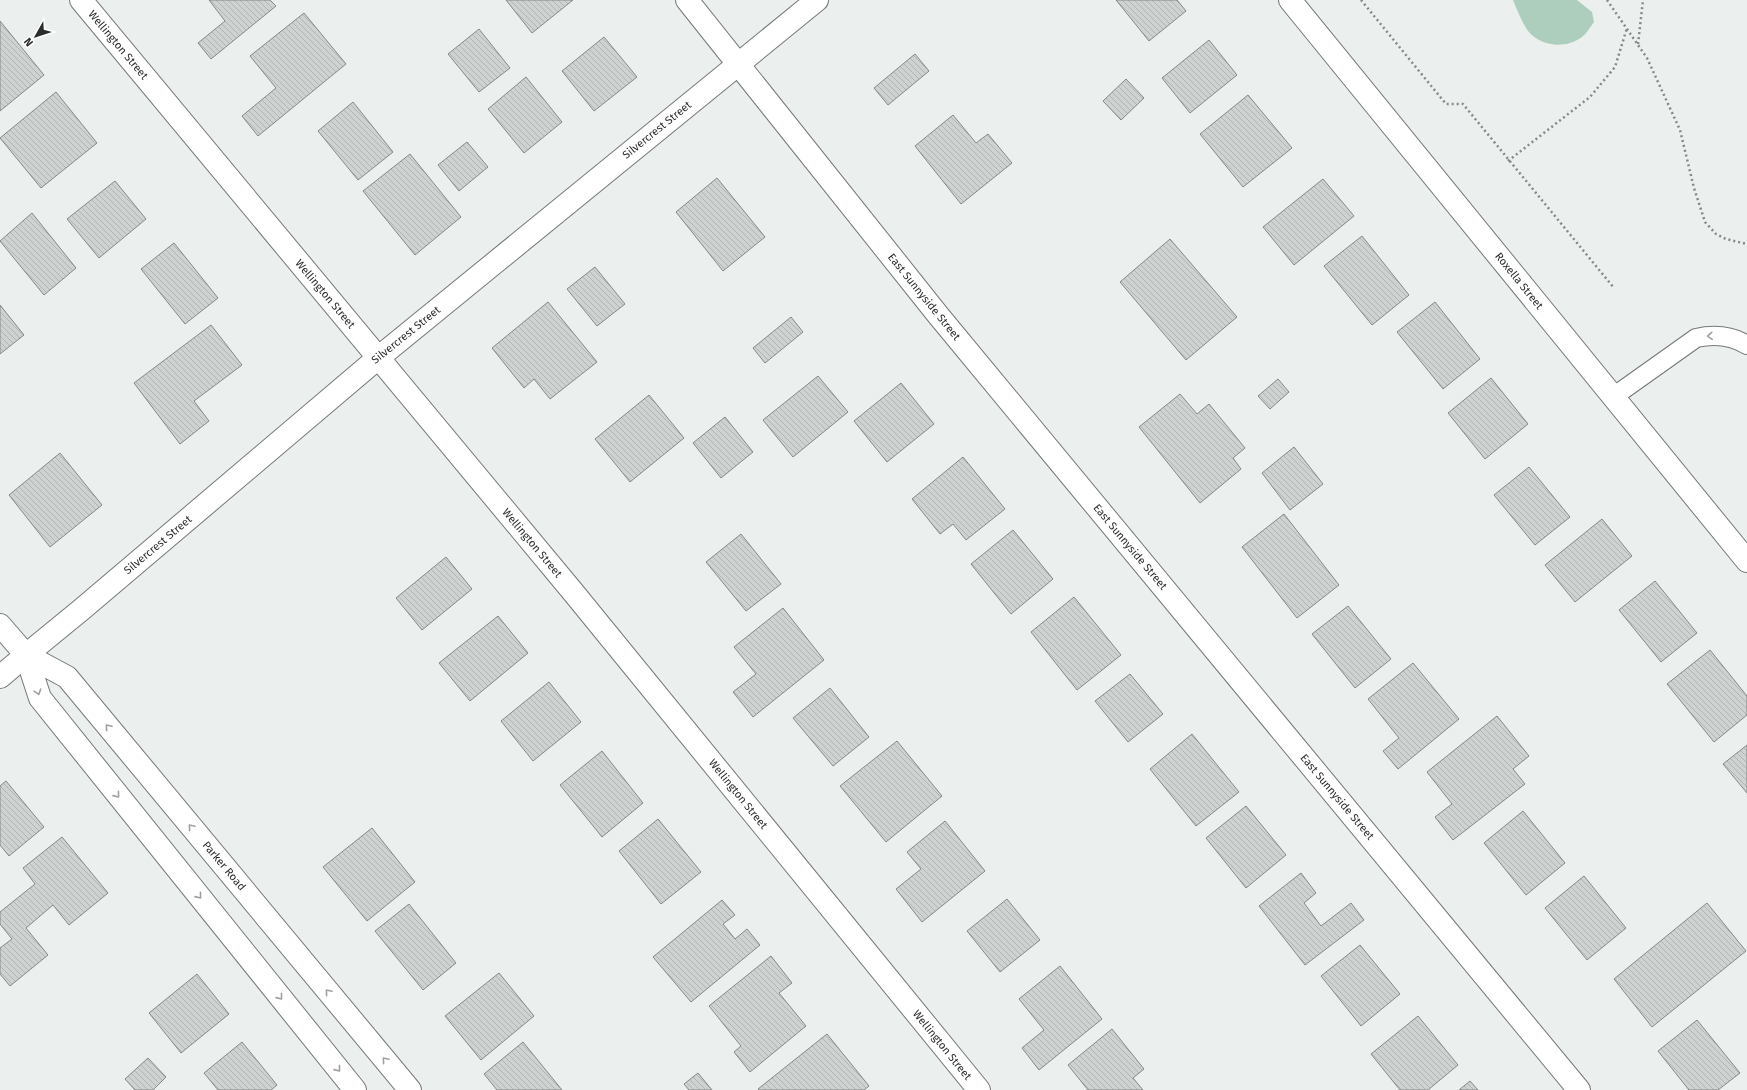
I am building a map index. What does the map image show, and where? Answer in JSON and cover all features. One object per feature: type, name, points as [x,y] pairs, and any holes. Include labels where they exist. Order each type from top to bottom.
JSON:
[{"type":"street","name":"Wellington Street","points":[[81,0],[583,604],[979,1090]]},
{"type":"street","name":"East Sunnyside Street","points":[[687,0],[739,63],[938,315],[1579,1090]]},
{"type":"street","name":"Silvercrest Street","points":[[0,677],[82,610],[378,358],[817,0]]},
{"type":"street","name":"Roxella Street","points":[[1290,0],[1747,561]]},
{"type":"street","name":"Parker Road","points":[[0,625],[26,655],[67,677],[409,1090]]},
{"type":"street","name":"Parker Road","points":[[26,655],[40,698],[355,1090]]},
{"type":"lane","points":[[1613,397],[1696,338],[1710,335],[1726,336],[1747,345]]},
{"type":"path","points":[[1361,0],[1446,104],[1462,104],[1614,288]]},
{"type":"path","points":[[1607,0],[1647,58],[1680,130],[1692,174],[1694,188],[1705,222],[1716,234],[1726,239],[1747,244]]},
{"type":"path","points":[[1638,44],[1643,0]]},
{"type":"path","points":[[1508,161],[1590,97],[1615,67],[1627,28]]},
{"type":"green space","points":[[1513,0],[1577,0],[1592,12],[1594,22],[1587,32],[1576,41],[1561,45],[1547,43],[1533,36],[1528,31]]},
{"type":"building","points":[[209,0],[270,0],[276,6],[211,59],[198,43],[225,21]]},
{"type":"building","points":[[506,0],[573,0],[532,33]]},
{"type":"building","points":[[1116,0],[1177,0],[1186,11],[1149,41]]},
{"type":"building","points":[[304,13],[346,64],[258,136],[242,116],[276,88],[250,56]]},
{"type":"building","points":[[0,21],[44,75],[0,111]]},
{"type":"building","points":[[479,29],[510,68],[479,92],[448,54]]},
{"type":"building","points":[[604,37],[637,77],[594,111],[562,71]]},
{"type":"building","points":[[1209,40],[1237,75],[1190,113],[1162,78]]},
{"type":"building","points":[[915,54],[929,71],[888,105],[874,88]]},
{"type":"building","points":[[526,77],[562,122],[524,153],[488,109]]},
{"type":"building","points":[[1126,79],[1144,98],[1121,120],[1103,101]]},
{"type":"building","points":[[56,92],[97,143],[41,188],[0,138]]},
{"type":"building","points":[[1248,95],[1292,148],[1243,187],[1200,134]]},
{"type":"building","points":[[353,102],[393,152],[358,180],[318,131]]},
{"type":"building","points":[[953,115],[976,143],[988,134],[1012,163],[961,204],[915,146]]},
{"type":"building","points":[[467,142],[488,167],[459,191],[438,165]]},
{"type":"building","points":[[410,154],[461,217],[415,255],[363,191]]},
{"type":"building","points":[[717,178],[765,237],[723,271],[676,212]]},
{"type":"building","points":[[1323,179],[1354,216],[1294,265],[1263,227]]},
{"type":"building","points":[[115,181],[146,219],[99,258],[67,219]]},
{"type":"building","points":[[32,213],[76,268],[44,295],[0,241]]},
{"type":"building","points":[[1362,236],[1409,295],[1372,325],[1324,266]]},
{"type":"building","points":[[1170,239],[1237,317],[1186,360],[1120,282]]},
{"type":"building","points":[[174,243],[218,298],[185,324],[141,269]]},
{"type":"building","points":[[595,267],[625,304],[597,326],[567,289]]},
{"type":"building","points":[[548,302],[597,362],[550,399],[534,379],[524,388],[492,348]]},
{"type":"building","points":[[1435,302],[1480,359],[1443,389],[1397,332]]},
{"type":"building","points":[[0,305],[24,335],[0,354]]},
{"type":"building","points":[[791,317],[803,332],[765,363],[753,348]]},
{"type":"building","points":[[211,325],[242,365],[194,401],[209,421],[180,444],[134,383]]},
{"type":"building","points":[[818,376],[848,412],[793,457],[763,420]]},
{"type":"building","points":[[1491,378],[1528,424],[1485,459],[1448,413]]},
{"type":"building","points":[[1278,379],[1289,392],[1270,409],[1258,396]]},
{"type":"building","points":[[901,383],[934,424],[887,462],[854,421]]},
{"type":"building","points":[[1180,394],[1197,414],[1209,404],[1245,448],[1233,458],[1241,469],[1200,503],[1139,427]]},
{"type":"building","points":[[649,395],[684,438],[630,482],[595,439]]},
{"type":"building","points":[[725,417],[753,452],[721,478],[693,443]]},
{"type":"building","points":[[1294,447],[1323,484],[1290,510],[1262,473]]},
{"type":"building","points":[[60,453],[102,505],[50,547],[9,495]]},
{"type":"building","points":[[963,457],[1005,509],[966,540],[953,524],[940,534],[912,499]]},
{"type":"building","points":[[1529,467],[1570,517],[1535,545],[1494,495]]},
{"type":"building","points":[[1284,514],[1339,585],[1297,618],[1242,547]]},
{"type":"building","points":[[1602,519],[1632,556],[1575,602],[1545,565]]},
{"type":"building","points":[[1013,530],[1053,579],[1011,614],[971,564]]},
{"type":"building","points":[[741,534],[781,584],[746,611],[706,562]]},
{"type":"building","points":[[446,557],[472,589],[422,630],[396,598]]},
{"type":"building","points":[[1655,581],[1697,633],[1661,662],[1619,610]]},
{"type":"building","points":[[1074,597],[1121,655],[1077,690],[1031,632]]},
{"type":"building","points":[[1348,606],[1391,659],[1355,688],[1312,634]]},
{"type":"building","points":[[783,608],[824,660],[753,717],[733,692],[756,674],[734,647]]},
{"type":"building","points":[[498,616],[528,653],[470,701],[439,663]]},
{"type":"building","points":[[1710,650],[1747,696],[1747,715],[1714,742],[1667,684]]},
{"type":"building","points":[[1413,663],[1459,719],[1398,769],[1383,751],[1399,738],[1368,699]]},
{"type":"building","points":[[1130,674],[1163,714],[1128,742],[1095,701]]},
{"type":"building","points":[[549,682],[581,722],[533,761],[501,721]]},
{"type":"building","points":[[830,688],[869,737],[833,766],[793,718]]},
{"type":"building","points":[[1497,716],[1529,756],[1513,769],[1525,784],[1453,840],[1435,817],[1452,804],[1427,772]]},
{"type":"building","points":[[1192,734],[1239,792],[1196,826],[1150,769]]},
{"type":"building","points":[[897,741],[942,796],[886,842],[840,786]]},
{"type":"building","points":[[1747,745],[1747,793],[1723,764]]},
{"type":"building","points":[[602,751],[643,803],[602,837],[560,785]]},
{"type":"building","points":[[6,781],[44,827],[9,856],[0,845],[0,786]]},
{"type":"building","points":[[1246,806],[1286,855],[1246,888],[1206,838]]},
{"type":"building","points":[[1523,811],[1565,863],[1526,895],[1484,843]]},
{"type":"building","points":[[658,819],[701,872],[661,904],[619,851]]},
{"type":"building","points":[[945,821],[985,871],[922,922],[896,889],[921,869],[907,852]]},
{"type":"building","points":[[372,828],[415,882],[367,921],[323,867]]},
{"type":"building","points":[[62,837],[108,893],[69,925],[53,905],[26,928],[48,955],[10,986],[0,974],[0,948],[12,939],[0,924],[0,912],[35,884],[23,868]]},
{"type":"building","points":[[1301,873],[1316,893],[1304,903],[1321,926],[1351,903],[1364,920],[1305,965],[1259,906]]},
{"type":"building","points":[[1584,876],[1626,928],[1587,960],[1545,908]]},
{"type":"building","points":[[1007,899],[1040,940],[1000,972],[967,931]]},
{"type":"building","points":[[722,900],[735,915],[723,924],[735,939],[747,929],[760,945],[691,1002],[653,957]]},
{"type":"building","points":[[1707,903],[1746,951],[1652,1027],[1614,979]]},
{"type":"building","points":[[409,904],[456,963],[423,990],[375,931]]},
{"type":"building","points":[[1360,945],[1400,994],[1361,1026],[1321,976]]},
{"type":"building","points":[[771,956],[792,983],[779,993],[806,1026],[750,1072],[734,1052],[741,1046],[709,1006]]},
{"type":"building","points":[[1060,966],[1102,1019],[1039,1070],[1022,1048],[1044,1030],[1019,999]]},
{"type":"building","points":[[499,973],[534,1016],[481,1060],[445,1016]]},
{"type":"building","points":[[197,974],[229,1014],[181,1053],[149,1013]]},
{"type":"building","points":[[1418,1016],[1458,1065],[1428,1090],[1400,1090],[1371,1054]]},
{"type":"building","points":[[1697,1020],[1740,1073],[1718,1090],[1689,1090],[1658,1051]]},
{"type":"building","points":[[1112,1029],[1144,1069],[1133,1078],[1143,1090],[1088,1090],[1068,1065]]},
{"type":"building","points":[[827,1034],[869,1086],[864,1090],[758,1089]]},
{"type":"building","points":[[242,1042],[277,1085],[271,1090],[218,1090],[204,1073]]},
{"type":"building","points":[[523,1042],[562,1090],[497,1090],[484,1074]]},
{"type":"building","points":[[148,1058],[166,1077],[153,1090],[135,1090],[125,1079]]},
{"type":"building","points":[[698,1073],[712,1090],[689,1090],[684,1084]]},
{"type":"building","points":[[1470,1081],[1478,1090],[1459,1090]]}]
